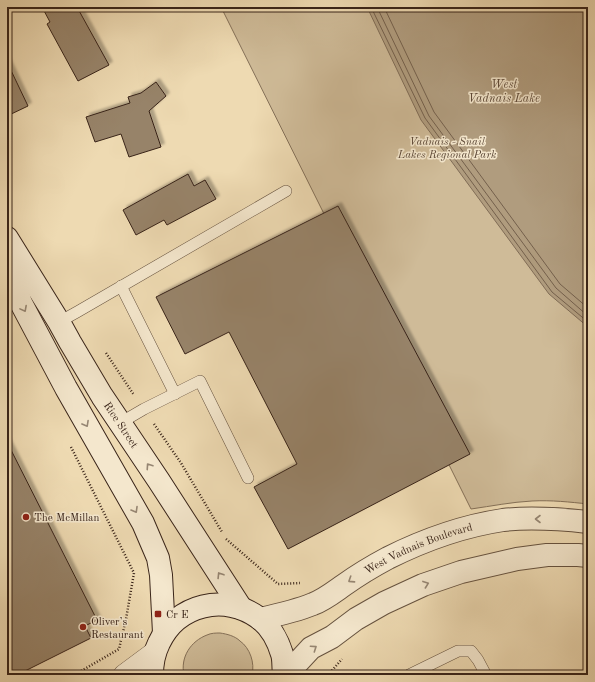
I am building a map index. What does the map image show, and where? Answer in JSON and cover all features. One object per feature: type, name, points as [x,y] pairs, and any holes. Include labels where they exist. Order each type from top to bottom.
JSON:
[{"type":"main road","name":"Rice Street","points":[[7,238],[59,322],[102,396],[241,608]]},
{"type":"main road","points":[[7,259],[21,303],[66,388],[142,523],[158,558],[161,575],[159,642],[152,675]]},
{"type":"main road","name":"West Vadnais Boulevard","points":[[260,619],[314,604],[332,594],[368,569],[388,558],[441,535],[465,528],[504,520],[539,519],[582,521]]},
{"type":"main road","points":[[285,675],[311,648],[332,637],[356,619],[384,603],[423,585],[461,572],[517,559],[547,555],[583,556]]},
{"type":"main road","points":[[159,642],[179,617],[198,607],[220,604],[241,608],[260,619],[274,635],[282,655],[285,675]]},
{"type":"street","points":[[124,675],[159,642]]},
{"type":"lane","points":[[59,322],[286,191]]},
{"type":"lane","points":[[121,286],[175,394]]},
{"type":"lane","points":[[120,423],[144,409],[200,381],[248,478]]},
{"type":"lane","points":[[409,675],[458,651],[471,651],[486,675]]},
{"type":"path","points":[[104,351],[181,463],[227,541],[278,584],[306,583]]},
{"type":"path","points":[[68,441],[134,573],[119,649],[76,674],[77,675]]},
{"type":"path","points":[[328,675],[347,654]]},
{"type":"green space","name":"Vadnais - Snail Lakes Regional Park","points":[[221,7],[588,7],[588,504],[532,501],[471,509]]},
{"type":"green space","points":[[212,633],[220,633],[236,638],[244,644],[251,656],[253,666],[252,675],[184,675],[183,668],[185,656],[188,650],[201,638]]},
{"type":"water","name":"West Vadnais Lake","points":[[367,7],[588,7],[588,327],[549,294],[421,120]]},
{"type":"building","points":[[42,7],[77,7],[109,65],[78,81],[47,24],[50,22]]},
{"type":"building","points":[[7,62],[28,106],[7,116]]},
{"type":"building","points":[[156,82],[166,96],[149,111],[161,147],[129,157],[121,134],[95,142],[86,117],[130,103],[128,97],[141,93]]},
{"type":"building","points":[[188,174],[194,186],[205,180],[216,199],[167,225],[164,220],[136,235],[123,210]]},
{"type":"building","points":[[338,206],[470,454],[288,549],[254,487],[297,464],[229,332],[185,354],[156,297]]},
{"type":"building","name":"The McMillan","points":[[7,442],[97,620],[85,626],[91,638],[17,675],[7,675]]},
{"type":"place","name":"The McMillan","points":[[26,517]]},
{"type":"place","name":"Cr E","points":[[158,614]]},
{"type":"place","name":"Oliver’s Restaurant","points":[[83,627]]}]
